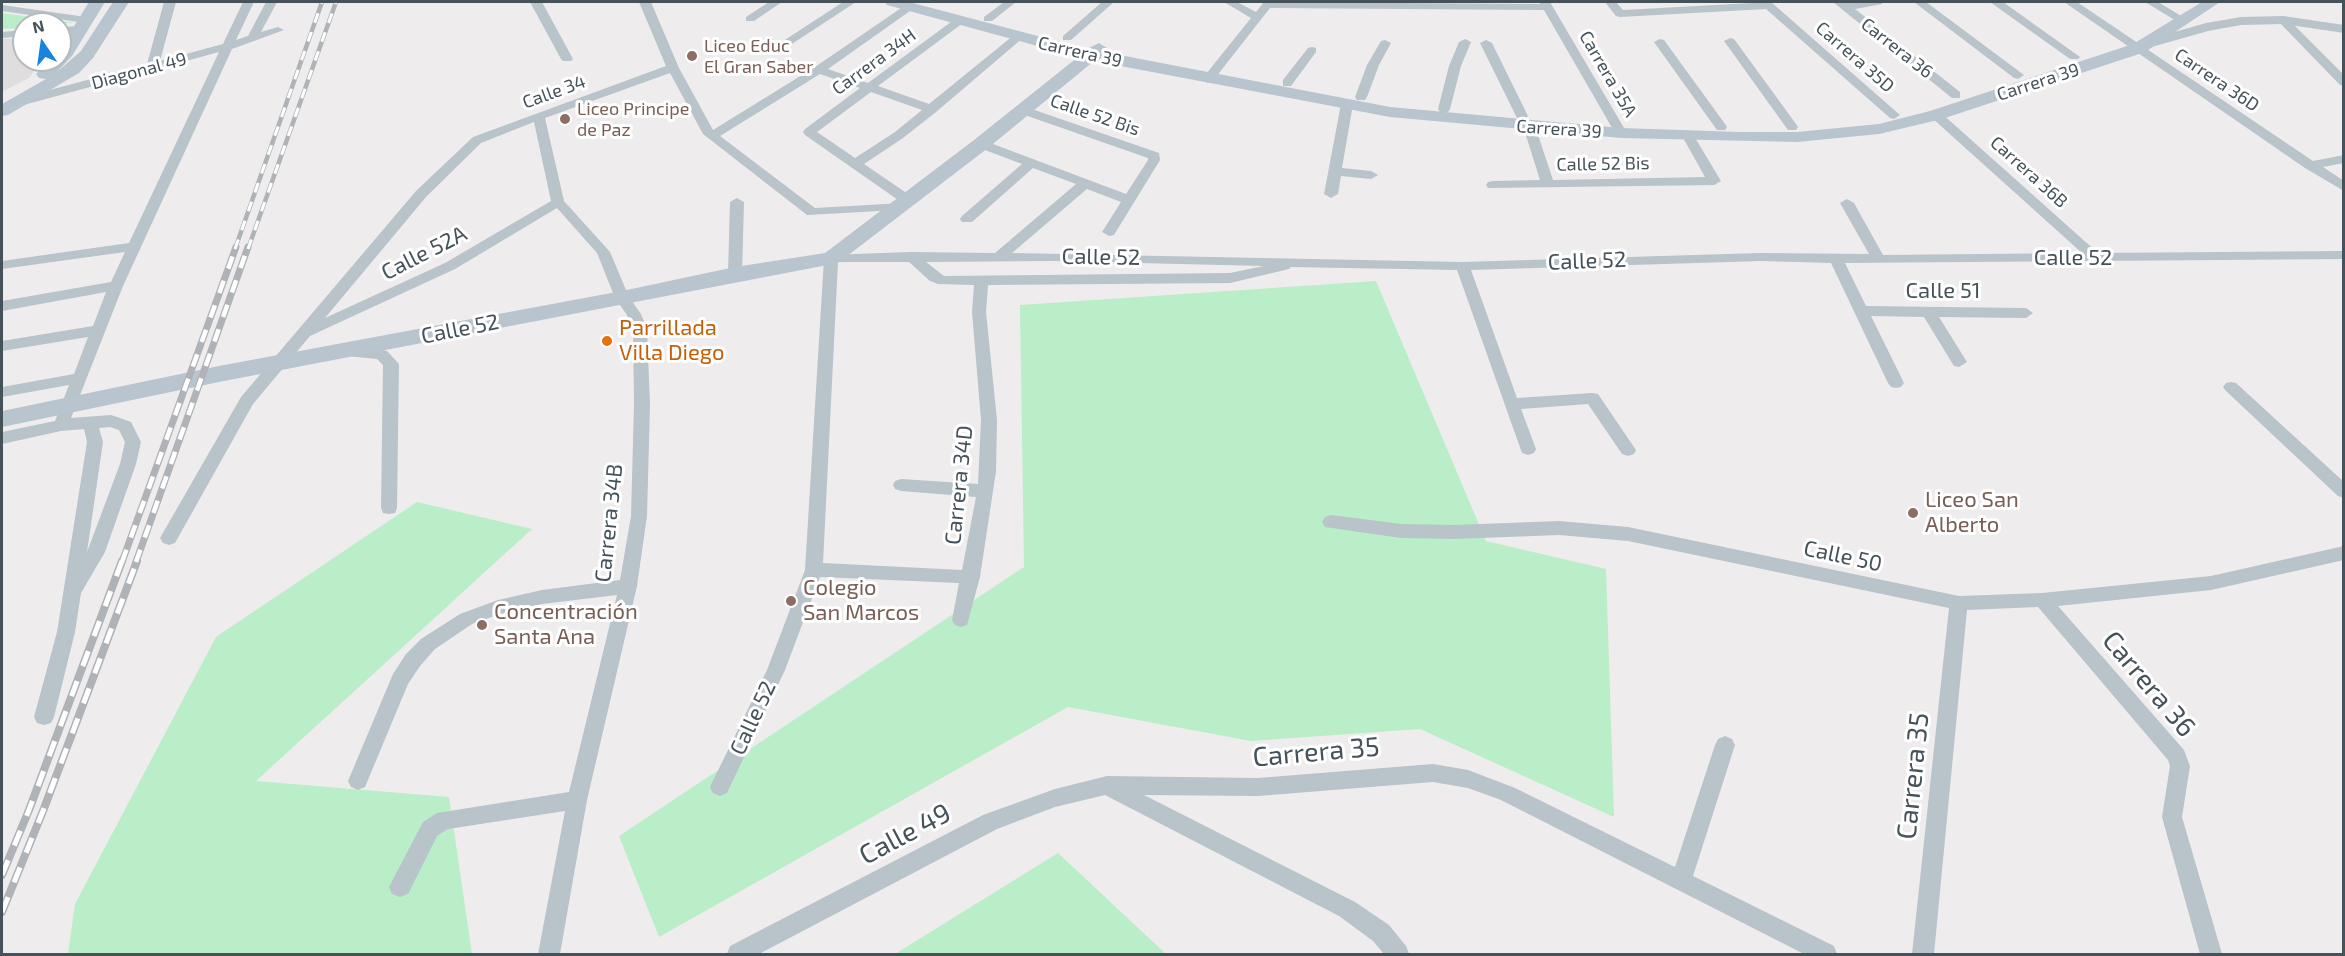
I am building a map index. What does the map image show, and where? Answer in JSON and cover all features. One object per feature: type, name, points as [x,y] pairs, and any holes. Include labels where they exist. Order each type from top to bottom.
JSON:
[{"type":"main road","points":[[22,95],[58,63],[89,14],[123,2]]},
{"type":"main road","points":[[22,95],[63,76],[82,60],[123,2]]},
{"type":"main road","name":"Carrera 39","points":[[893,2],[918,4],[1067,38],[1096,51]]},
{"type":"main road","name":"Carrera 39","points":[[2176,17],[2189,2]]},
{"type":"main road","name":"Carrera 39","points":[[918,4],[959,21],[1018,37],[1442,119],[1526,121],[1688,136],[1797,137],[1879,129],[1936,115],[2138,44],[2176,17],[2212,2]]},
{"type":"main road","points":[[89,14],[110,19]]},
{"type":"main road","name":"Carrera 39","points":[[1618,128],[1792,128],[1846,124],[1894,116],[2074,57],[2138,44]]},
{"type":"main road","name":"Calle 52","points":[[2,421],[90,411],[735,273],[831,258],[981,144],[1096,51]]},
{"type":"main road","name":"Carrera 39","points":[[1212,74],[1287,83],[1354,101],[1444,109],[1526,121]]},
{"type":"main road","name":"Diagonal 49","points":[[2,100],[22,95]]},
{"type":"main road","name":"Diagonal 49","points":[[2,111],[22,95]]},
{"type":"street","points":[[152,68],[170,2]]},
{"type":"street","points":[[61,426],[116,286],[248,2]]},
{"type":"street","points":[[252,39],[271,2]]},
{"type":"street","points":[[536,2],[567,59]]},
{"type":"street","points":[[645,2],[673,68],[707,131],[712,136],[812,212],[902,202]]},
{"type":"street","points":[[750,19],[776,2]]},
{"type":"street","points":[[774,51],[850,2]]},
{"type":"street","points":[[988,19],[1010,2]]},
{"type":"street","points":[[1067,38],[1108,2]]},
{"type":"street","points":[[1230,2],[1257,17]]},
{"type":"street","points":[[1611,2],[1620,14],[1672,6],[1767,3]]},
{"type":"street","points":[[1842,4],[1878,2]]},
{"type":"street","points":[[1920,2],[2018,75]]},
{"type":"street","points":[[1996,2],[2074,57]]},
{"type":"street","name":"Carrera 36D","points":[[2070,2],[2138,44],[2343,187]]},
{"type":"street","points":[[2151,2],[2176,17]]},
{"type":"street","points":[[1212,74],[1268,3],[1546,4]]},
{"type":"street","name":"Carrera 35D","points":[[1767,3],[1894,116]]},
{"type":"street","points":[[712,136],[819,70],[918,4]]},
{"type":"street","name":"Carrera 35A","points":[[1546,4],[1618,128]]},
{"type":"street","name":"Carrera 36","points":[[1842,4],[1956,95]]},
{"type":"street","points":[[2,8],[89,14]]},
{"type":"street","points":[[72,23],[89,14]]},
{"type":"street","points":[[2138,44],[2241,21],[2283,20],[2343,29]]},
{"type":"street","points":[[2283,20],[2343,82]]},
{"type":"street","name":"Carrera 34H","points":[[855,164],[810,132],[959,21]]},
{"type":"street","name":"Diagonal 49","points":[[22,95],[152,68],[226,48],[278,30]]},
{"type":"street","points":[[902,202],[855,164],[899,135],[1018,37]]},
{"type":"street","points":[[1730,41],[1792,128]]},
{"type":"street","points":[[1444,109],[1455,66],[1465,42]]},
{"type":"street","points":[[1660,42],[1721,127]]},
{"type":"street","points":[[1486,43],[1526,121],[1547,183]]},
{"type":"street","points":[[1331,194],[1354,101],[1385,44]]},
{"type":"street","points":[[1287,83],[1312,50]]},
{"type":"street","name":"Calle 34","points":[[306,332],[422,194],[481,137],[673,68]]},
{"type":"street","points":[[819,70],[932,109]]},
{"type":"street","name":"Calle 52 Bis","points":[[1023,110],[1154,156],[1154,160],[1129,200]]},
{"type":"street","name":"Carrera 36B","points":[[1936,115],[2096,258]]},
{"type":"street","name":"Carrera 34B","points":[[539,118],[558,202],[603,252],[622,298],[634,314],[639,329],[642,405],[639,516],[628,586],[577,800],[549,954]]},
{"type":"street","name":"Calle 52 Bis","points":[[1493,185],[1714,181],[1688,136]]},
{"type":"street","points":[[981,144],[1129,200],[1109,232]]},
{"type":"street","points":[[2310,165],[2343,159]]},
{"type":"street","points":[[967,219],[1031,163]]},
{"type":"street","points":[[1335,171],[1371,175]]},
{"type":"street","points":[[1000,256],[1084,184]]},
{"type":"street","name":"Calle 52A","points":[[306,332],[450,266],[558,202]]},
{"type":"street","points":[[735,273],[737,202]]},
{"type":"street","points":[[1847,203],[1878,259]]},
{"type":"street","points":[[2,265],[135,246]]},
{"type":"street","name":"Calle 52","points":[[720,787],[776,670],[814,570],[831,258],[1000,256],[1462,266],[1679,258],[1878,259],[2343,255]]},
{"type":"street","points":[[911,256],[943,281],[981,282],[1230,278],[1264,272],[1298,261]]},
{"type":"street","points":[[1836,259],[1896,382]]},
{"type":"street","points":[[1462,266],[1528,449]]},
{"type":"street","name":"Carrera 34D","points":[[961,620],[971,577],[985,491],[989,420],[980,312],[981,282]]},
{"type":"street","points":[[2,306],[116,286]]},
{"type":"street","name":"Calle 51","points":[[1860,311],[2026,313]]},
{"type":"street","points":[[1929,312],[1959,362]]},
{"type":"street","points":[[2,346],[100,330]]},
{"type":"street","points":[[169,538],[247,401],[306,332]]},
{"type":"street","points":[[290,352],[369,352],[382,356],[391,364],[388,508]]},
{"type":"street","points":[[2,392],[80,378]]},
{"type":"street","points":[[2230,387],[2343,492]]},
{"type":"street","points":[[1512,404],[1592,398],[1628,450]]},
{"type":"street","points":[[2,438],[61,426],[90,411]]},
{"type":"street","points":[[44,717],[66,632],[95,442],[90,411]]},
{"type":"street","points":[[72,592],[96,552],[128,464],[133,442],[125,426],[90,411]]},
{"type":"street","points":[[901,485],[985,491]]},
{"type":"street","name":"Calle 50","points":[[1331,522],[1401,531],[1455,532],[1559,528],[1628,534],[1959,603],[2042,600],[2211,583],[2268,572],[2343,553]]},
{"type":"street","points":[[814,570],[971,577]]},
{"type":"street","points":[[358,781],[400,680],[413,660],[428,644],[466,619],[498,607],[542,597],[628,586]]},
{"type":"street","name":"Carrera 36","points":[[2042,600],[2177,756],[2180,766],[2172,818],[2211,954]]},
{"type":"street","name":"Carrera 35","points":[[1923,954],[1959,603]]},
{"type":"street","points":[[1681,881],[1725,745]]},
{"type":"street","name":"Carrera 35","points":[[1107,785],[1257,787],[1388,775],[1445,775],[1468,779],[1508,794],[1826,954]]},
{"type":"street","points":[[1107,785],[1347,909],[1381,933],[1398,954]]},
{"type":"street","name":"Calle 49","points":[[738,954],[990,822],[1055,798],[1107,785]]},
{"type":"street","points":[[400,887],[430,829],[444,820],[577,800]]},
{"type":"shaded area","points":[[2,39],[12,39],[12,72],[34,72],[29,78],[2,92]]},
{"type":"green space","points":[[2,13],[12,14],[12,29],[2,29]]},
{"type":"green space","points":[[1376,281],[1486,541],[1606,569],[1614,817],[1420,729],[1251,741],[1068,707],[659,937],[619,836],[1024,567],[1020,305]]},
{"type":"green space","points":[[417,502],[532,529],[256,781],[449,797],[472,954],[68,954],[75,904],[216,637]]},
{"type":"green space","points":[[1058,853],[1166,954],[895,954]]},
{"type":"railway","points":[[235,249],[322,2]]},
{"type":"railway","points":[[248,249],[336,2]]},
{"type":"railway","points":[[122,562],[236,247]]},
{"type":"railway","points":[[136,562],[248,247]]},
{"type":"railway","points":[[2,875],[29,810],[122,561]]},
{"type":"railway","points":[[2,912],[43,811],[137,561]]},
{"type":"place","name":"Liceo Educ El Gran Saber","points":[[692,56]]},
{"type":"place","name":"Liceo Principe de Paz","points":[[565,119]]},
{"type":"place","name":"Parrillada Villa Diego","points":[[607,341]]},
{"type":"place","name":"Liceo San Alberto","points":[[1913,513]]},
{"type":"place","name":"Colegio San Marcos","points":[[791,601]]},
{"type":"place","name":"Concentración Santa Ana","points":[[482,625]]}]
